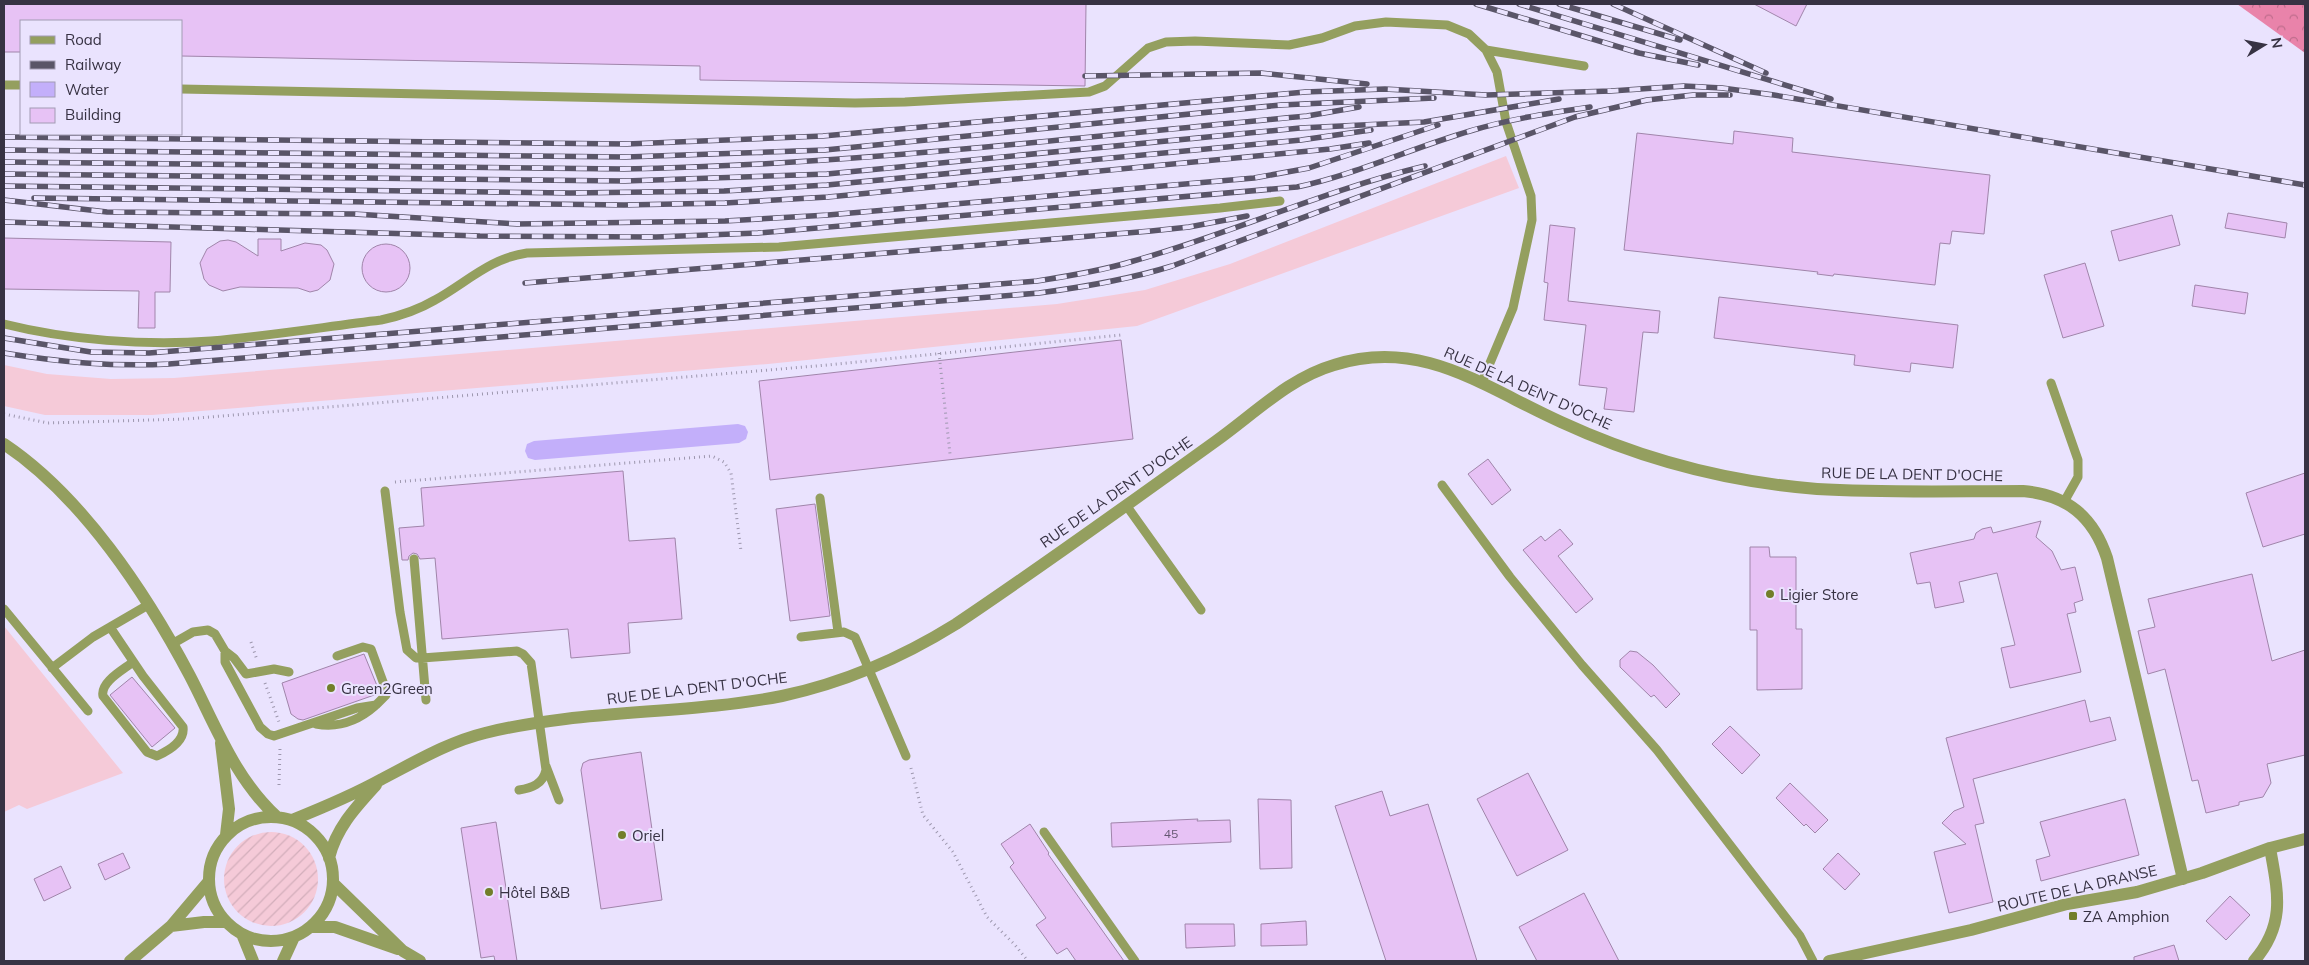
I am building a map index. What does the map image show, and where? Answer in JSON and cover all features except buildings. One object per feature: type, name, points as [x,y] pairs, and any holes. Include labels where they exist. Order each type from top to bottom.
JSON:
[{"type":"street","name":"RUE DE LA DENT D'OCHE","points":[[292,820],[468,737],[539,724],[781,696],[829,683],[869,669],[933,639],[956,624],[1126,505],[1296,382],[1331,366],[1368,357],[1406,358],[1444,366],[1482,382],[1530,408],[1589,435],[1663,460],[1710,472],[1776,484],[1815,488],[2023,491],[2037,493],[2064,502],[2087,520],[2096,531],[2107,558],[2183,879]]},
{"type":"street","points":[[4,444],[39,470],[72,502],[117,560],[172,644],[220,738],[259,800],[276,817]]},
{"type":"street","points":[[220,738],[229,809],[226,835]]},
{"type":"street","name":"RUE DE LA DENT D'OCHE","points":[[329,858],[332,845],[343,824],[380,780]]},
{"type":"street","points":[[266,817],[292,820],[315,835],[329,858],[333,883],[327,907],[311,927],[294,937],[267,942],[242,934],[226,922],[216,910],[211,896],[209,881],[213,856],[226,835],[244,822],[266,817]]},
{"type":"street","name":"ROUTE DE LA DRANSE","points":[[1829,961],[1971,930],[2067,904],[2137,892],[2183,879],[2270,848],[2305,839]]},
{"type":"street","points":[[2254,961],[2272,936],[2278,916],[2278,894],[2270,848]]},
{"type":"street","points":[[130,961],[171,926],[209,881]]},
{"type":"street","points":[[333,883],[403,951]]},
{"type":"street","points":[[171,926],[204,922],[226,922]]},
{"type":"street","points":[[311,927],[335,927],[345,930],[403,951],[420,961]]},
{"type":"street","points":[[242,934],[253,961]]},
{"type":"street","points":[[283,961],[294,937]]},
{"type":"lane","points":[[182,89],[905,102],[1089,92],[1105,86],[1148,48],[1155,45],[1195,41],[1288,45],[1305,42],[1370,23],[1447,24],[1469,34],[1486,50],[1497,72],[1506,122],[1531,196],[1532,220],[1513,308],[1482,382]]},
{"type":"lane","points":[[1486,50],[1584,66]]},
{"type":"lane","points":[[4,85],[20,85]]},
{"type":"lane","points":[[4,324],[50,333],[104,339],[211,341],[401,316],[436,300],[494,262],[515,254],[779,247],[1220,208],[1280,200]]},
{"type":"lane","points":[[2052,383],[2078,460],[2078,477],[2064,502]]},
{"type":"lane","points":[[1442,485],[1510,577],[1669,766],[1800,936],[1813,961]]},
{"type":"lane","points":[[385,491],[404,644],[411,655],[422,658],[511,651],[523,654],[531,663],[546,765],[559,800]]},
{"type":"lane","points":[[820,498],[838,632]]},
{"type":"lane","points":[[1126,505],[1201,610]]},
{"type":"lane","points":[[414,560],[426,700]]},
{"type":"lane","points":[[52,668],[110,626],[148,605]]},
{"type":"lane","points":[[4,609],[88,711]]},
{"type":"lane","points":[[110,626],[133,662],[183,727],[184,732],[179,741],[157,756],[147,752],[103,696],[102,691],[106,683],[133,662]]},
{"type":"lane","points":[[172,644],[193,632],[208,630],[215,634],[225,651],[234,658],[246,674],[274,669],[289,672]]},
{"type":"lane","points":[[801,637],[838,632],[844,632],[856,637],[906,756]]},
{"type":"lane","points":[[225,651],[225,662],[263,731],[274,736],[357,708],[376,705],[386,695],[386,690],[371,649],[363,647],[337,656]]},
{"type":"lane","points":[[519,790],[538,784],[544,775],[546,765]]},
{"type":"lane","points":[[1044,832],[1135,961]]},
{"type":"path","points":[[4,414],[33,421],[63,423],[186,419],[818,366],[1121,335]]},
{"type":"path","points":[[938,353],[950,454]]},
{"type":"path","points":[[385,491],[385,483],[712,456],[724,462],[732,472],[741,551]]},
{"type":"path","points":[[251,642],[254,650]]},
{"type":"path","points":[[263,676],[280,728]]},
{"type":"path","points":[[279,785],[280,755]]},
{"type":"path","points":[[906,756],[913,772],[919,805],[926,820],[952,852],[987,917],[1028,961]]},
{"type":"shaded area","points":[[1506,156],[1519,188],[1137,326],[768,364],[152,415],[45,415],[4,406],[4,365],[47,374],[111,379],[174,378],[1057,304],[1145,290],[1230,264]]},
{"type":"shaded area","points":[[4,626],[123,773],[27,809],[19,805],[4,812]]},
{"type":"shaded area","points":[[262,832],[280,832],[305,845],[315,861],[318,879],[315,897],[305,913],[280,926],[262,926],[237,913],[224,888],[224,870],[237,845]]},
{"type":"green space","points":[[2237,4],[2305,4],[2305,53]]},
{"type":"water","points":[[738,424],[745,426],[748,432],[746,439],[739,443],[535,460],[528,458],[525,451],[527,444],[534,441]]},
{"type":"railway","points":[[1476,4],[1639,53],[1698,65]]},
{"type":"railway","points":[[1519,4],[1831,99]]},
{"type":"railway","points":[[1559,4],[1680,40]]},
{"type":"railway","points":[[1613,4],[1766,73]]},
{"type":"railway","points":[[1085,76],[1261,73],[1367,84]]},
{"type":"railway","points":[[4,137],[627,144],[823,136],[1305,92],[1385,89],[1486,95],[1611,91],[1684,86],[1722,88],[1774,95],[2305,185]]},
{"type":"railway","points":[[4,353],[86,363],[127,365],[169,364],[1039,293],[1122,279],[1172,266],[1575,117],[1647,100],[1693,95],[1730,95]]},
{"type":"railway","points":[[4,150],[626,157],[825,150],[1281,105],[1434,98]]},
{"type":"railway","points":[[4,174],[625,181],[827,174],[1300,128],[1424,122],[1559,99]]},
{"type":"railway","points":[[4,162],[624,169],[710,166],[795,162],[966,149],[1307,116],[1359,107]]},
{"type":"railway","points":[[4,222],[480,236],[656,237],[758,233],[1297,187],[1363,168],[1485,127],[1590,107]]},
{"type":"railway","points":[[4,200],[107,212],[354,214],[517,224],[725,221],[828,215],[1254,178],[1309,168],[1438,125]]},
{"type":"railway","points":[[4,186],[570,193],[724,191],[827,185],[1301,140],[1371,130]]},
{"type":"railway","points":[[34,198],[624,205],[725,203],[828,197],[1330,149],[1369,143]]},
{"type":"railway","points":[[4,338],[91,352],[149,353],[1037,281],[1096,271],[1130,262],[1204,239],[1351,187],[1425,166]]},
{"type":"railway","points":[[525,283],[1151,231],[1189,227],[1247,216]]},
{"type":"place","name":"Ligier Store","points":[[1770,594]]},
{"type":"place","name":"Green2Green","points":[[331,688]]},
{"type":"place","name":"Oriel","points":[[622,835]]},
{"type":"place","name":"Hôtel B&B","points":[[489,892]]},
{"type":"place","name":"ZA Amphion","points":[[2073,916]]}]
